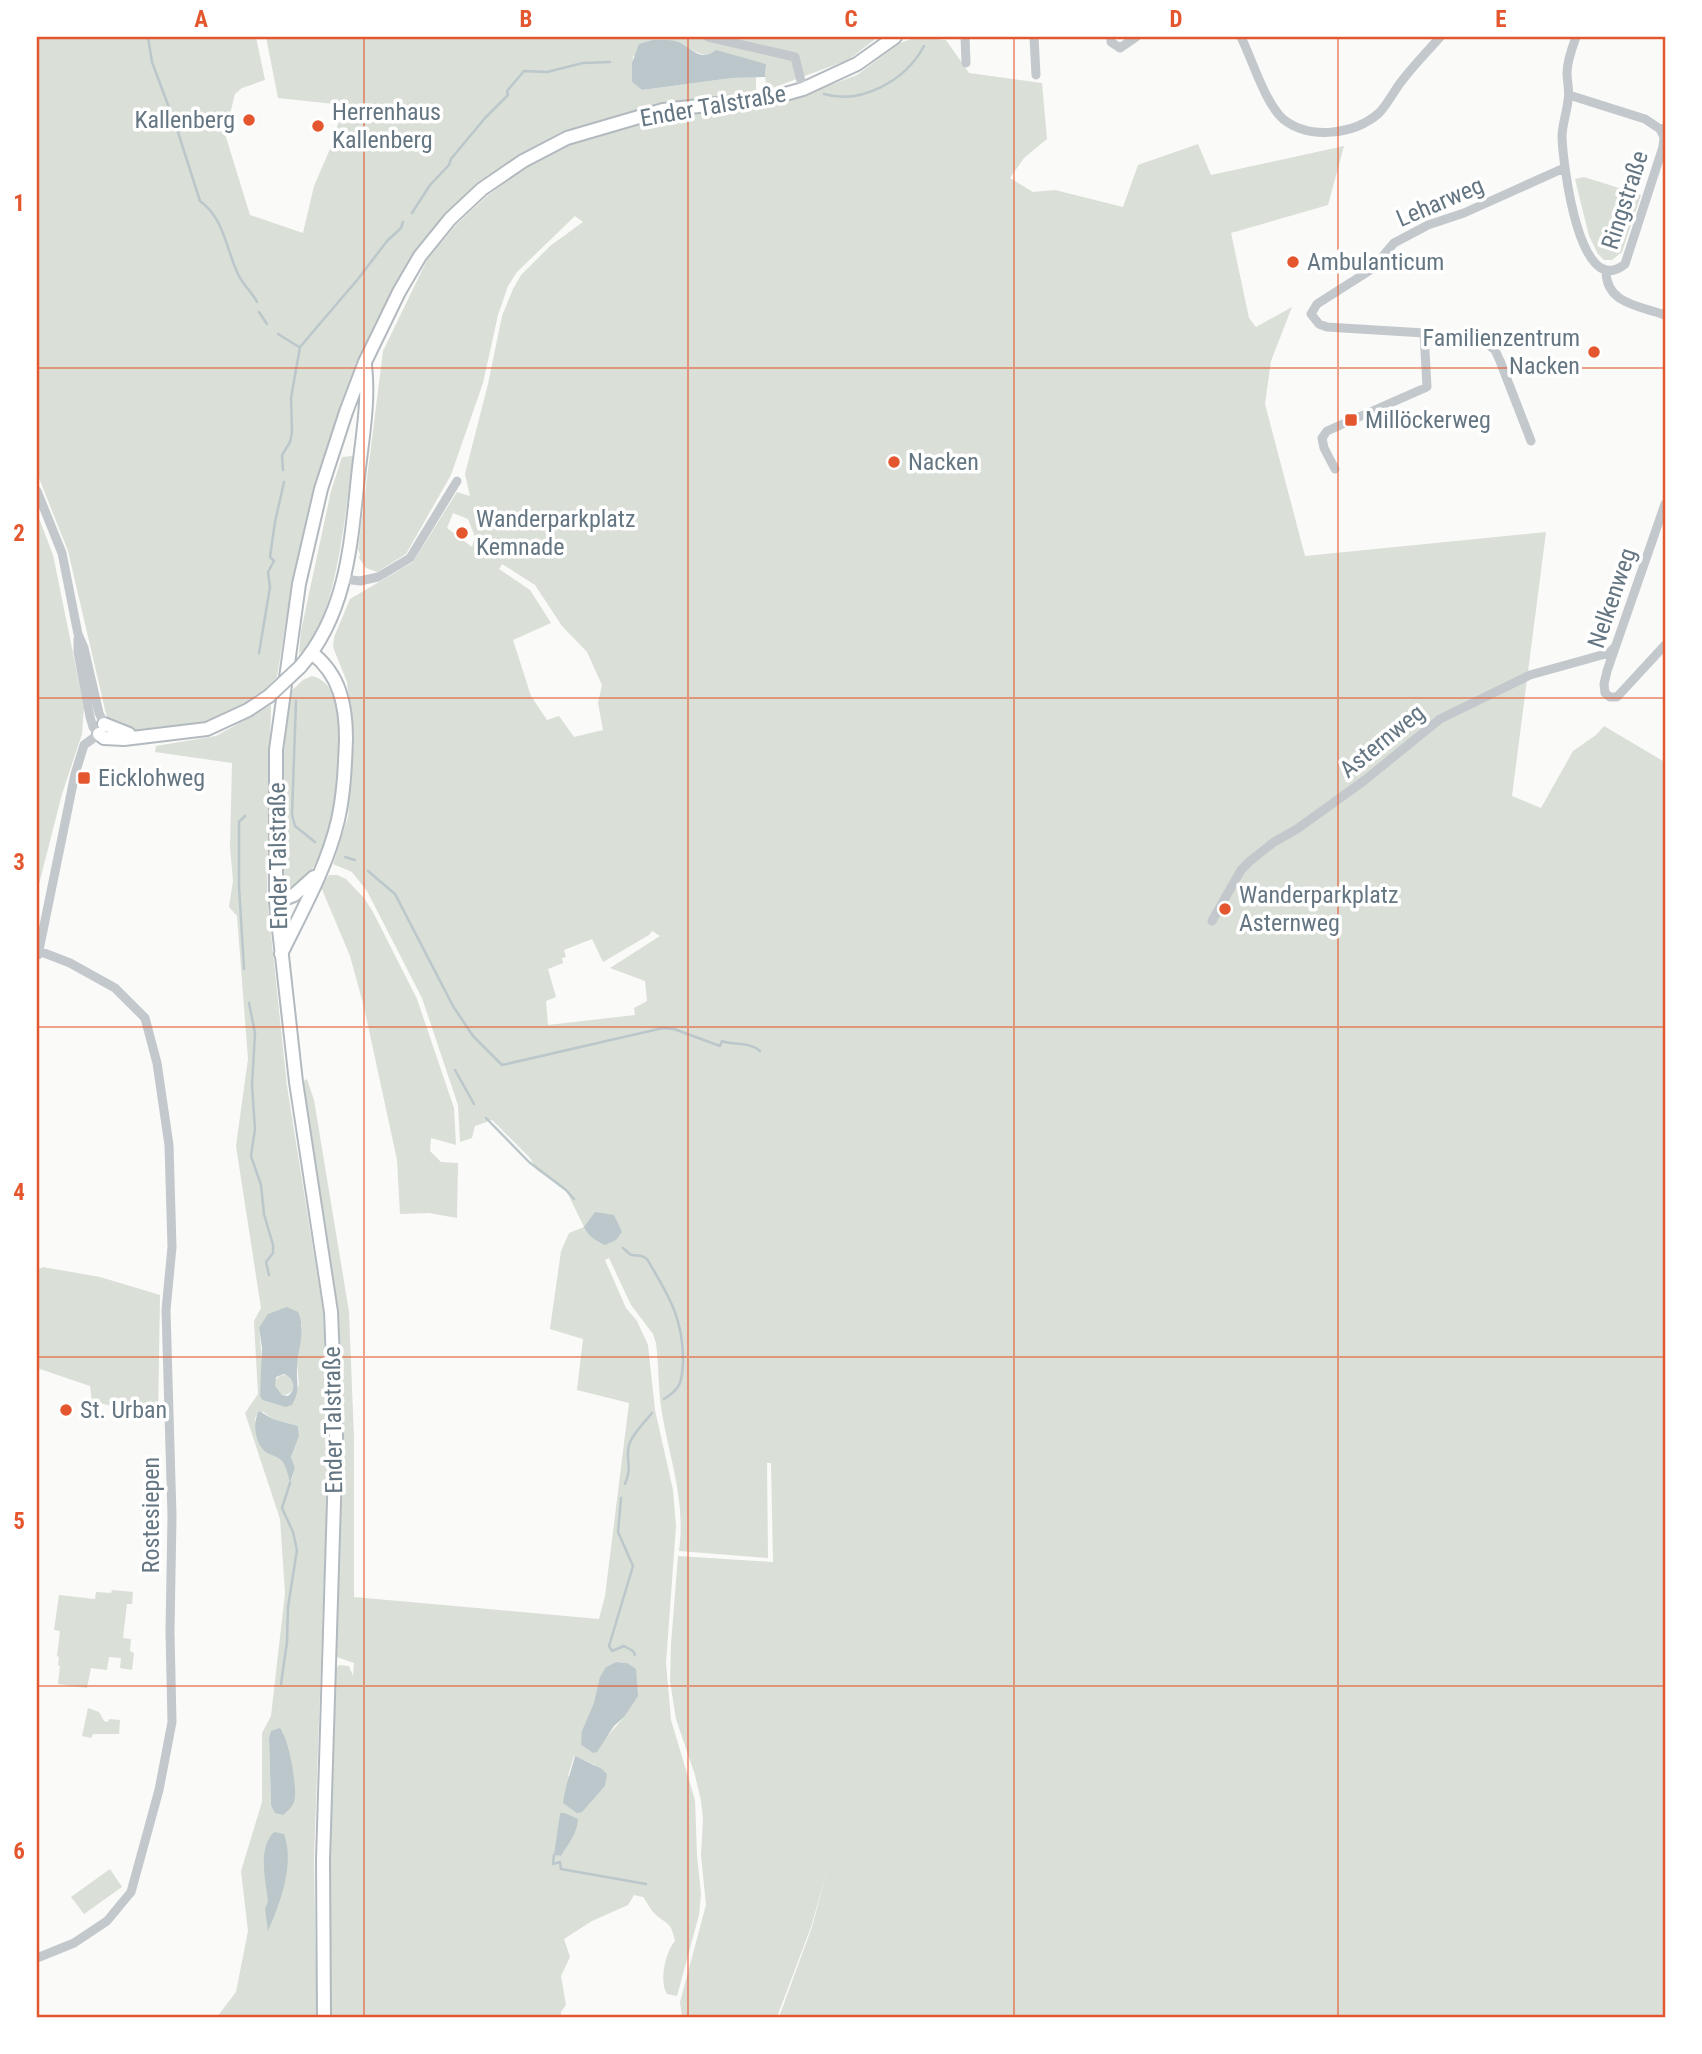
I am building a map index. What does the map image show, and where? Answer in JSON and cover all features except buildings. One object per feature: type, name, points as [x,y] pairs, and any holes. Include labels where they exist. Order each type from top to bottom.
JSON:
[{"type":"main road","name":"Ender Talstraße","points":[[324,2017],[323,1860],[336,1436],[331,1312],[296,1082],[276,902],[276,750],[291,629],[321,489],[345,412],[380,328],[420,256],[450,219],[482,189],[523,161],[567,138],[663,110],[771,98],[803,89],[856,64],[895,37]]},
{"type":"main road","points":[[101,729],[113,739],[162,736],[207,729],[248,710],[269,696],[312,653],[332,618],[345,579],[367,400],[365,362]]},
{"type":"main road","points":[[281,954],[321,869],[338,821],[345,775],[346,723],[338,684],[326,663],[312,653]]},
{"type":"main road","points":[[276,902],[294,895],[321,869]]},
{"type":"street","points":[[708,37],[794,57],[803,89]]},
{"type":"street","points":[[965,37],[966,63]]},
{"type":"street","points":[[1034,37],[1036,75]]},
{"type":"street","points":[[1111,37],[1111,42],[1120,48],[1136,37]]},
{"type":"street","points":[[1241,37],[1271,102],[1283,118],[1319,133],[1350,129],[1378,113],[1414,65],[1440,37]]},
{"type":"street","name":"Ringstraße","points":[[1576,37],[1567,70],[1569,95],[1562,133],[1564,168],[1584,243],[1597,267],[1606,271],[1615,271],[1625,264],[1663,147],[1663,128]]},
{"type":"street","points":[[1569,95],[1645,119],[1663,128]]},
{"type":"street","name":"Leharweg","points":[[1424,333],[1327,327],[1319,324],[1311,314],[1317,304],[1372,269],[1394,243],[1428,225],[1464,214],[1564,168]]},
{"type":"street","name":"Ringstraße","points":[[1606,271],[1608,288],[1618,299],[1665,315]]},
{"type":"street","points":[[1335,469],[1324,448],[1322,438],[1327,431],[1427,387],[1424,333],[1483,344],[1494,350],[1531,441]]},
{"type":"street","points":[[345,579],[360,581],[377,578],[410,558],[457,481]]},
{"type":"street","points":[[37,491],[62,553],[78,634],[78,652],[85,692],[93,727],[101,729]]},
{"type":"street","name":"Nelkenweg","points":[[1665,504],[1615,647],[1604,684],[1605,693],[1617,697],[1665,645]]},
{"type":"street","name":"Asternweg","points":[[1212,920],[1241,870],[1250,861],[1365,780],[1440,719],[1530,675],[1609,653],[1615,647]]},
{"type":"street","points":[[38,953],[75,774],[84,745],[101,729]]},
{"type":"street","name":"Rostesiepen","points":[[37,1958],[74,1943],[107,1921],[131,1892],[162,1778],[172,1722],[172,1516],[166,1310],[172,1247],[169,1145],[157,1063],[145,1018],[115,988],[69,963],[38,953]]},
{"type":"shaded area","points":[[37,37],[256,37],[265,80],[242,88],[235,94],[225,134],[250,215],[303,233],[314,186],[333,142],[343,105],[278,98],[266,37],[878,37],[848,60],[767,90],[766,64],[710,56],[681,43],[633,56],[632,82],[642,90],[756,77],[756,93],[664,105],[563,131],[519,155],[477,183],[445,214],[415,251],[375,323],[355,370],[317,486],[285,627],[277,677],[244,703],[210,720],[163,731],[117,727],[107,718],[68,551],[37,473]]},
{"type":"shaded area","points":[[917,37],[946,40],[969,73],[1042,83],[1047,139],[1024,158],[1010,178],[1033,192],[1055,190],[1123,207],[1138,165],[1198,144],[1211,175],[1344,146],[1328,205],[1231,233],[1249,318],[1256,327],[1292,307],[1271,361],[1265,404],[1305,556],[1546,532],[1512,796],[1541,808],[1573,751],[1604,726],[1663,761],[1665,758],[1665,2017],[779,2017],[812,1927],[827,1871],[811,1927],[777,2017],[682,2017],[680,2002],[706,1905],[701,1855],[701,1801],[676,1719],[670,1681],[678,1556],[773,1562],[771,1463],[767,1463],[768,1558],[679,1551],[679,1498],[665,1431],[656,1343],[653,1334],[631,1305],[609,1258],[605,1260],[626,1308],[637,1321],[648,1345],[655,1410],[673,1490],[676,1526],[666,1663],[671,1720],[695,1800],[701,1894],[699,1915],[677,1996],[667,1994],[663,1982],[666,1960],[675,1941],[672,1929],[658,1917],[643,1897],[634,1895],[628,1905],[592,1921],[564,1939],[570,1957],[561,1976],[566,2005],[561,2017],[331,2017],[330,1861],[334,1670],[339,1665],[349,1666],[353,1676],[354,1663],[334,1656],[343,1438],[337,1310],[302,1082],[307,1079],[314,1100],[349,1312],[354,1438],[354,1597],[599,1619],[605,1596],[629,1403],[577,1390],[583,1339],[550,1329],[561,1251],[569,1233],[584,1227],[566,1190],[537,1170],[530,1158],[492,1120],[475,1126],[472,1138],[460,1142],[458,1105],[422,998],[367,891],[352,872],[333,864],[348,817],[354,739],[347,682],[333,647],[334,637],[350,599],[413,562],[457,492],[470,496],[465,474],[502,316],[513,289],[521,275],[550,246],[583,222],[575,216],[517,272],[508,286],[498,315],[483,383],[451,475],[406,554],[377,572],[366,568],[359,558],[358,550],[383,351],[427,260],[456,225],[487,196],[526,167],[569,143],[665,116],[770,104],[809,93],[857,75],[900,43]],"holes":[[[453,513],[468,519],[475,537],[472,547],[447,528]],[[502,564],[535,585],[562,626],[587,652],[602,685],[598,703],[603,730],[574,737],[559,716],[547,720],[531,696],[513,640],[551,623],[530,590],[499,569]],[[652,931],[660,936],[610,968],[645,981],[647,1001],[634,1008],[635,1015],[548,1025],[546,1001],[556,997],[548,969],[563,963],[562,958],[566,957],[564,950],[592,939],[603,962]],[[616,1662],[627,1663],[624,1717],[593,1753],[581,1745],[606,1667]],[[574,1756],[595,1765],[605,1786],[594,1797],[568,1776]],[[560,1813],[565,1813],[577,1819],[561,1856],[555,1855]]]},
{"type":"shaded area","points":[[653,40],[678,42],[702,55],[716,50],[766,64],[765,77],[732,78],[642,90],[632,82],[632,63],[639,44]]},
{"type":"shaded area","points":[[1584,177],[1641,195],[1622,252],[1612,260],[1604,260],[1598,254],[1589,236],[1575,179]]},
{"type":"shaded area","points":[[353,456],[331,593],[312,641],[299,654],[301,631],[331,491],[342,457]]},
{"type":"shaded area","points":[[37,513],[53,555],[84,707],[82,734],[62,794],[37,892]]},
{"type":"shaded area","points":[[312,676],[323,682],[331,692],[339,720],[335,807],[315,865],[296,888],[284,896],[284,750],[289,693],[303,680]]},
{"type":"shaded area","points":[[271,705],[267,896],[287,1086],[323,1311],[329,1438],[314,1860],[317,2017],[217,2017],[236,1992],[248,1931],[241,1871],[262,1802],[262,1733],[271,1716],[285,1593],[280,1519],[245,1413],[258,1394],[254,1321],[261,1308],[236,1146],[248,1059],[237,916],[229,907],[233,881],[230,847],[232,763],[155,752],[156,746],[216,736]],"holes":[[[302,1324],[297,1363],[299,1385],[285,1407],[262,1400],[260,1396],[263,1372],[259,1328]],[[263,1412],[273,1419],[298,1426],[299,1436],[291,1457],[295,1468],[291,1481],[287,1468],[279,1457],[265,1452],[260,1445],[255,1418]],[[271,1731],[283,1732],[293,1772],[295,1797],[271,1805]]]},
{"type":"shaded area","points":[[329,875],[346,879],[364,898],[417,999],[454,1108],[456,1145],[431,1138],[430,1151],[441,1162],[458,1163],[457,1218],[429,1213],[400,1214],[397,1160],[364,1007],[350,956],[321,887]]},
{"type":"shaded area","points":[[595,1212],[614,1215],[622,1232],[616,1240],[605,1245],[588,1233],[584,1227]]},
{"type":"shaded area","points":[[43,1267],[100,1277],[160,1295],[158,1418],[92,1401],[90,1386],[37,1368],[37,1270]]},
{"type":"shaded area","points":[[287,1307],[298,1312],[300,1319],[297,1390],[292,1405],[285,1407],[262,1400],[260,1396],[262,1348],[259,1328],[268,1314]],"holes":[[[284,1374],[293,1387],[288,1396],[282,1395],[275,1386],[276,1377]]]},
{"type":"shaded area","points":[[284,1375],[291,1378],[294,1385],[291,1392],[284,1395],[277,1392],[274,1385],[277,1378]]},
{"type":"shaded area","points":[[259,1411],[273,1419],[298,1426],[299,1436],[291,1457],[295,1468],[290,1483],[282,1461],[263,1450],[257,1440],[255,1427]]},
{"type":"shaded area","points":[[112,1590],[133,1592],[132,1604],[127,1604],[123,1638],[131,1639],[130,1651],[134,1653],[132,1670],[120,1668],[121,1658],[109,1657],[107,1670],[91,1668],[87,1688],[58,1684],[60,1631],[54,1630],[59,1595],[95,1599],[96,1592],[111,1593]]},
{"type":"shaded area","points":[[616,1662],[627,1663],[636,1669],[638,1696],[597,1752],[593,1753],[581,1745],[582,1731],[594,1703],[600,1677],[606,1667]]},
{"type":"shaded area","points":[[88,1708],[99,1712],[104,1721],[120,1720],[119,1734],[93,1734],[91,1738],[82,1736]]},
{"type":"shaded area","points":[[280,1728],[289,1751],[295,1789],[293,1805],[283,1815],[275,1813],[271,1805],[269,1738],[271,1731]]},
{"type":"shaded area","points":[[575,1756],[607,1774],[605,1786],[582,1812],[577,1813],[563,1803]]},
{"type":"shaded area","points":[[560,1813],[578,1819],[574,1834],[561,1856],[554,1855]]},
{"type":"shaded area","points":[[274,1832],[284,1834],[288,1858],[285,1883],[268,1931],[264,1856]]},
{"type":"shaded area","points":[[110,1869],[122,1887],[84,1914],[71,1897]]},
{"type":"waterway","points":[[148,37],[152,62],[200,201],[214,216],[238,274],[257,302]]},
{"type":"waterway","points":[[824,94],[853,96],[881,87],[906,69],[924,46]]},
{"type":"waterway","points":[[412,213],[430,185],[485,118],[508,95],[507,91],[524,71],[547,72],[583,63],[610,62]]},
{"type":"waterway","points":[[283,470],[282,455],[290,442],[292,432],[291,398],[300,347],[387,241],[401,228],[403,222]]},
{"type":"waterway","points":[[259,312],[267,324]]},
{"type":"waterway","points":[[278,334],[299,347]]},
{"type":"waterway","points":[[259,653],[270,587],[268,572],[274,561],[270,557],[275,522],[284,482]]},
{"type":"waterway","points":[[296,701],[292,815],[295,826],[315,842]]},
{"type":"waterway","points":[[244,969],[239,886],[239,822],[245,816]]},
{"type":"waterway","points":[[345,857],[355,860]]},
{"type":"waterway","points":[[368,871],[395,894],[453,1006],[473,1036],[502,1065],[663,1028],[674,1029],[720,1046],[722,1041],[751,1046],[760,1051]]},
{"type":"waterway","points":[[249,1003],[255,1033],[252,1085],[255,1129],[251,1156],[261,1185],[264,1214],[273,1245],[273,1253],[266,1262],[269,1275]]},
{"type":"waterway","points":[[455,1070],[474,1104]]},
{"type":"waterway","points":[[486,1118],[529,1162],[574,1199]]},
{"type":"waterway","points":[[623,1248],[631,1255],[647,1259],[678,1321],[683,1348],[682,1375],[680,1384],[664,1399]]},
{"type":"waterway","points":[[625,1484],[631,1441],[652,1413]]},
{"type":"waterway","points":[[281,1684],[287,1642],[288,1607],[297,1550],[293,1532],[282,1508],[290,1483]]},
{"type":"waterway","points":[[621,1498],[618,1532],[633,1566],[609,1646],[612,1651],[624,1646],[635,1655]]},
{"type":"waterway","points":[[554,1855],[553,1864],[560,1862],[561,1869],[646,1884]]},
{"type":"place","name":"Kallenberg","points":[[249,120]]},
{"type":"place","name":"Herrenhaus Kallenberg","points":[[318,126]]},
{"type":"place","name":"Ambulanticum","points":[[1293,262]]},
{"type":"place","name":"Familienzentrum Nacken","points":[[1594,352]]},
{"type":"place","name":"Millöckerweg","points":[[1351,420]]},
{"type":"place","name":"Nacken","points":[[894,462]]},
{"type":"place","name":"Wanderparkplatz Kemnade","points":[[462,533]]},
{"type":"place","name":"Eicklohweg","points":[[84,778]]},
{"type":"place","name":"Wanderparkplatz Asternweg","points":[[1225,909]]},
{"type":"place","name":"St. Urban","points":[[66,1410]]}]
